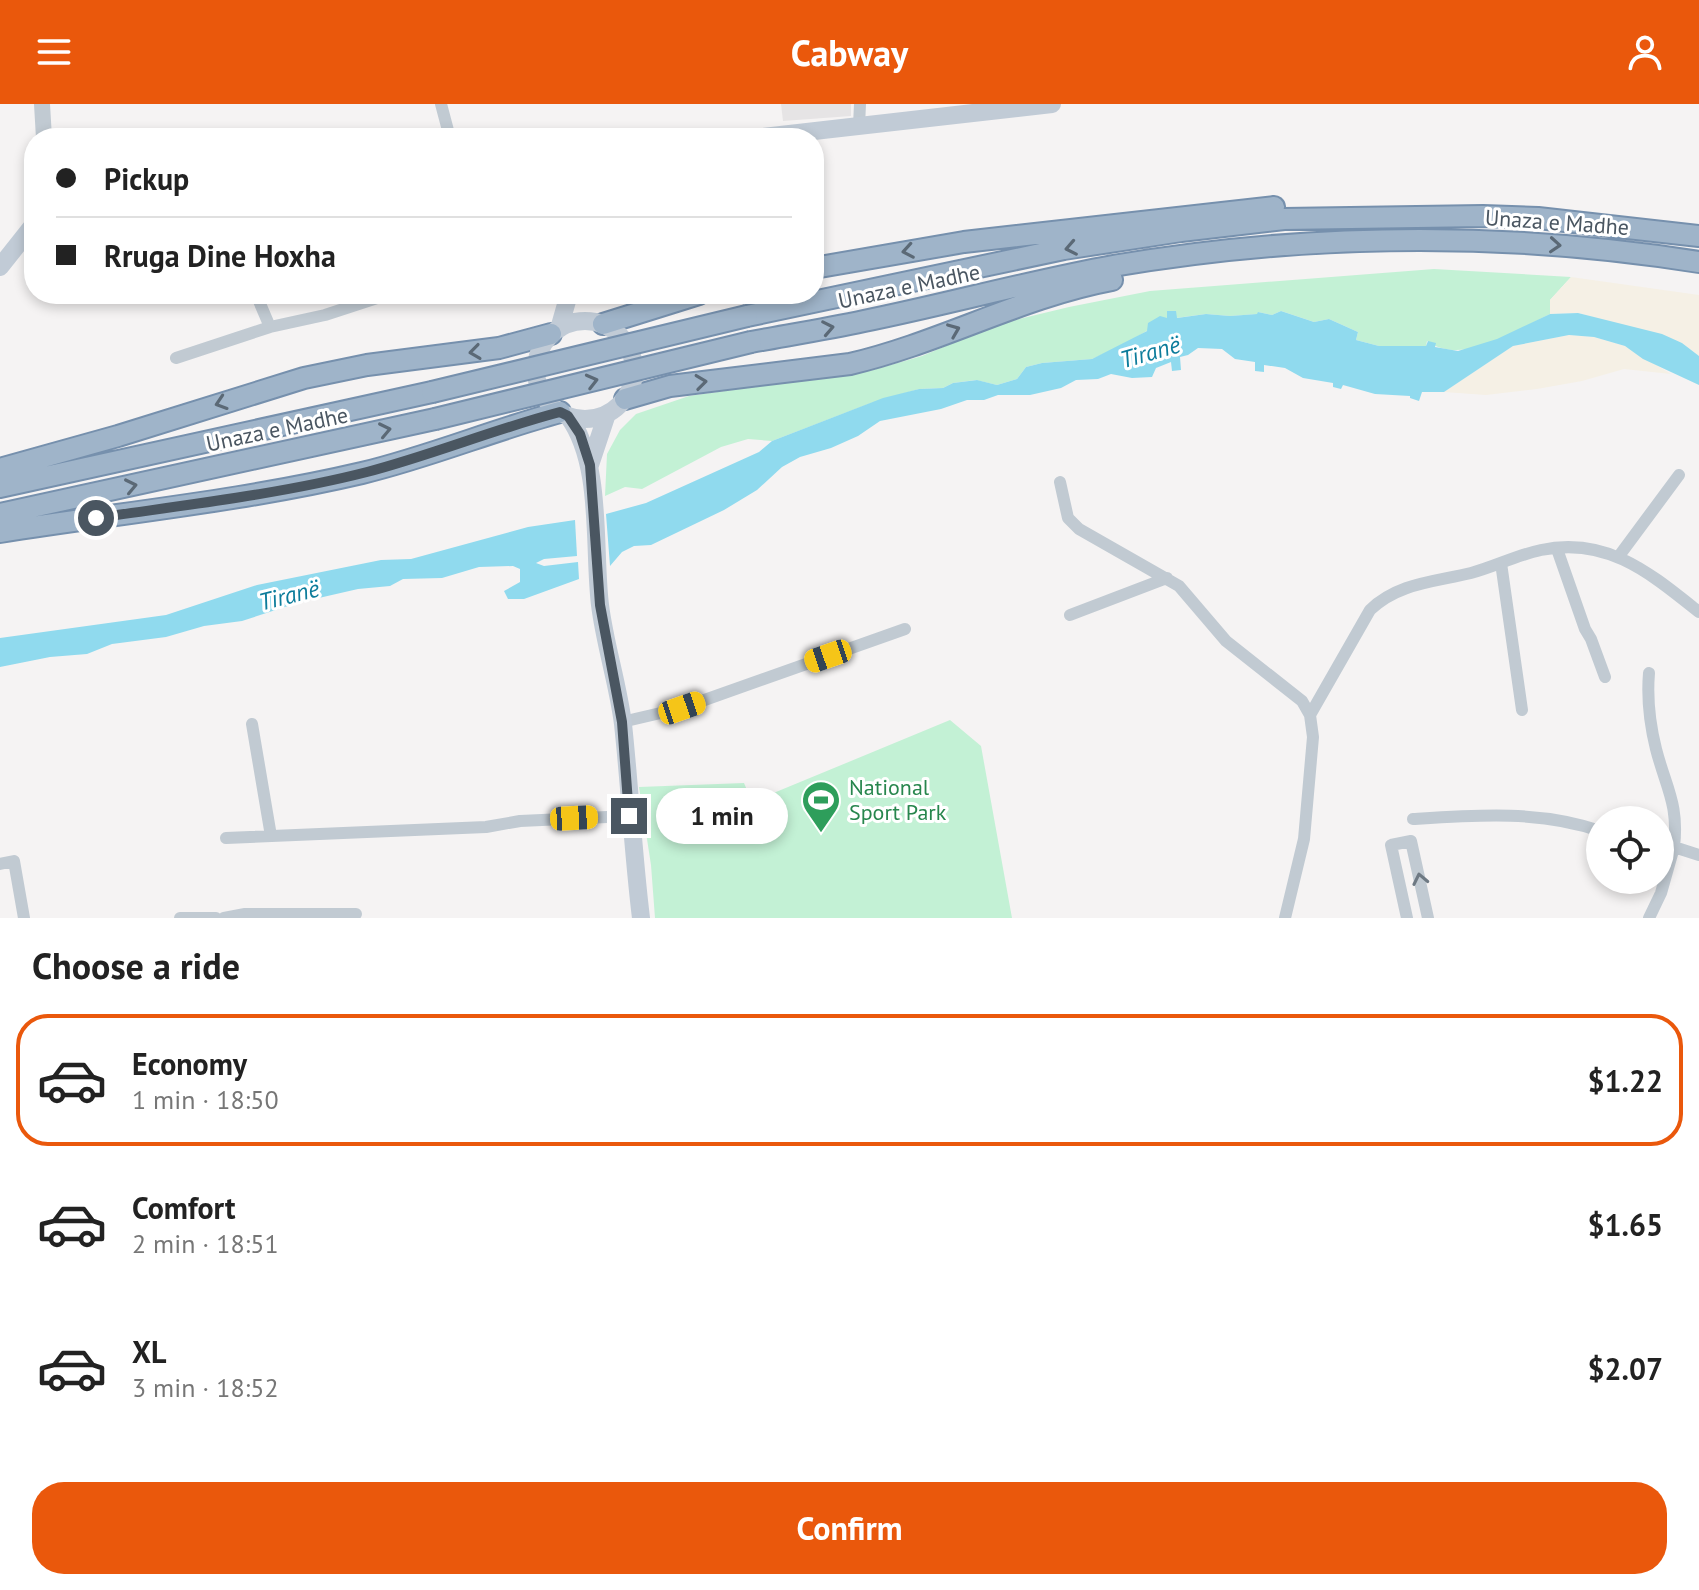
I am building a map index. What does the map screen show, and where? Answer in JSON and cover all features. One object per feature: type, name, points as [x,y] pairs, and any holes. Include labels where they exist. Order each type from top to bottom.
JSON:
[{"type":"highway","points":[[824,266],[953,244],[1245,209],[1407,205],[1454,207],[1483,216]]},
{"type":"highway","name":"Unaza e Madhe","points":[[824,300],[1064,249],[1181,231],[1331,217],[1538,218],[1699,236]]},
{"type":"highway","name":"Unaza e Madhe","points":[[0,514],[435,419],[751,342],[864,321],[1093,270],[1304,242],[1401,239],[1626,250],[1699,262]]},
{"type":"highway","points":[[625,399],[670,386],[850,364],[1068,290],[1135,276],[1308,255],[1466,249],[1507,243]]},
{"type":"highway","points":[[599,323],[665,304]]},
{"type":"highway","name":"Unaza e Madhe","points":[[0,487],[432,392],[804,304]]},
{"type":"highway","points":[[0,469],[304,378],[367,365],[499,348],[555,332]]},
{"type":"highway","points":[[0,532],[329,480],[404,461],[501,428],[564,414]]},
{"type":"main road","points":[[824,130],[1052,104]]},
{"type":"main road","points":[[0,267],[24,237]]},
{"type":"main road","points":[[565,304],[555,332],[540,350],[536,372],[542,394],[580,434],[590,465],[600,605],[622,722],[641,918]]},
{"type":"main road","points":[[586,304],[599,323]]},
{"type":"main road","points":[[555,332],[573,322],[599,323],[620,334],[633,357],[633,384],[625,399],[607,414],[594,418],[564,414]]},
{"type":"main road","points":[[590,465],[607,414]]},
{"type":"street","points":[[42,104],[43,128]]},
{"type":"street","points":[[441,104],[447,128]]},
{"type":"street","points":[[859,126],[860,104]]},
{"type":"street","points":[[260,304],[270,327]]},
{"type":"street","points":[[176,358],[270,327],[360,304]]},
{"type":"street","points":[[1619,556],[1679,475]]},
{"type":"street","points":[[1060,482],[1068,518],[1079,529],[1179,586],[1226,641],[1302,701],[1310,715],[1313,737],[1304,839],[1285,918]]},
{"type":"street","points":[[1557,549],[1605,677]]},
{"type":"street","points":[[1310,715],[1370,610],[1380,600],[1400,589],[1542,550],[1602,552],[1619,556],[1657,579],[1699,612]]},
{"type":"street","points":[[1501,563],[1522,710]]},
{"type":"street","points":[[1070,615],[1167,578]]},
{"type":"street","points":[[622,722],[682,708],[905,629]]},
{"type":"street","points":[[1649,673],[1653,735],[1674,806]]},
{"type":"street","points":[[252,724],[271,836]]},
{"type":"street","points":[[1674,808],[1674,847],[1699,855]]},
{"type":"street","points":[[1413,819],[1485,814],[1573,822],[1586,826]]},
{"type":"street","points":[[226,838],[486,827],[520,821],[629,816]]},
{"type":"street","points":[[1407,918],[1391,845],[1411,841],[1428,918]]},
{"type":"street","points":[[0,864],[14,861],[24,918]]},
{"type":"street","points":[[1649,918],[1661,894]]},
{"type":"street","points":[[224,918],[245,914],[356,914]]},
{"type":"street","points":[[180,918],[216,918]]},
{"type":"shaded area","points":[[781,104],[851,104],[851,116],[783,121]]},
{"type":"green space","points":[[1434,269],[1571,277],[1550,300],[1550,314],[1490,343],[1457,350],[1441,348],[1427,341],[1426,346],[1379,346],[1356,340],[1358,332],[1329,319],[1314,322],[1281,311],[1272,315],[1258,312],[1176,318],[1176,311],[1167,312],[1168,318],[1125,344],[1092,359],[1026,367],[1017,379],[997,385],[976,380],[953,383],[943,388],[919,389],[871,403],[772,441],[748,439],[721,447],[642,489],[625,487],[605,496],[607,454],[620,430],[636,414],[689,396],[873,370],[922,356],[998,324],[1150,291]]},
{"type":"green space","name":"National Sport Park","points":[[950,720],[981,746],[1012,918],[655,918],[651,865],[639,787],[744,783],[752,802]]},
{"type":"sand","points":[[1571,277],[1699,295],[1699,356],[1682,343],[1579,313],[1550,314],[1550,300]]},
{"type":"sand","points":[[1569,335],[1594,337],[1625,346],[1671,374],[1624,369],[1537,389],[1486,395],[1444,392],[1513,346]]},
{"type":"water","name":"Tiranë","points":[[1167,311],[1176,311],[1177,318],[1258,312],[1272,315],[1281,311],[1314,322],[1329,319],[1358,332],[1356,340],[1379,346],[1426,346],[1428,341],[1436,343],[1435,347],[1458,351],[1497,339],[1550,314],[1578,313],[1662,334],[1682,343],[1699,356],[1699,385],[1643,359],[1625,346],[1594,337],[1569,335],[1513,346],[1444,392],[1422,392],[1419,401],[1410,396],[1375,394],[1343,385],[1341,389],[1333,387],[1333,383],[1303,378],[1285,368],[1264,365],[1264,372],[1255,371],[1255,362],[1235,359],[1222,349],[1198,348],[1180,357],[1181,370],[1172,371],[1171,362],[1156,368],[1152,377],[1132,378],[1111,374],[1098,379],[1076,380],[1061,388],[1030,395],[998,395],[984,400],[967,400],[941,409],[880,421],[858,436],[800,457],[782,467],[757,490],[724,510],[651,545],[634,546],[622,552],[610,566],[606,514],[646,503],[759,452],[772,441],[883,398],[977,380],[997,385],[1017,379],[1026,367],[1092,359],[1147,331],[1148,323],[1160,316],[1167,318]]},
{"type":"water","name":"Tiranë","points":[[575,520],[577,556],[544,559],[536,563],[544,566],[578,562],[579,579],[524,599],[508,599],[504,591],[520,582],[520,569],[513,566],[479,567],[442,578],[403,579],[390,586],[358,589],[297,603],[242,621],[204,626],[166,637],[112,644],[87,654],[50,657],[0,667],[0,638],[166,615],[257,585],[381,560],[411,559],[528,527]]},
{"type":"place","name":"National Sport Park","points":[[821,834]]},
{"type":"route","points":[[96,518],[367,472],[513,424],[560,412],[568,416],[580,434],[590,465],[600,605],[622,722],[629,816]]}]
